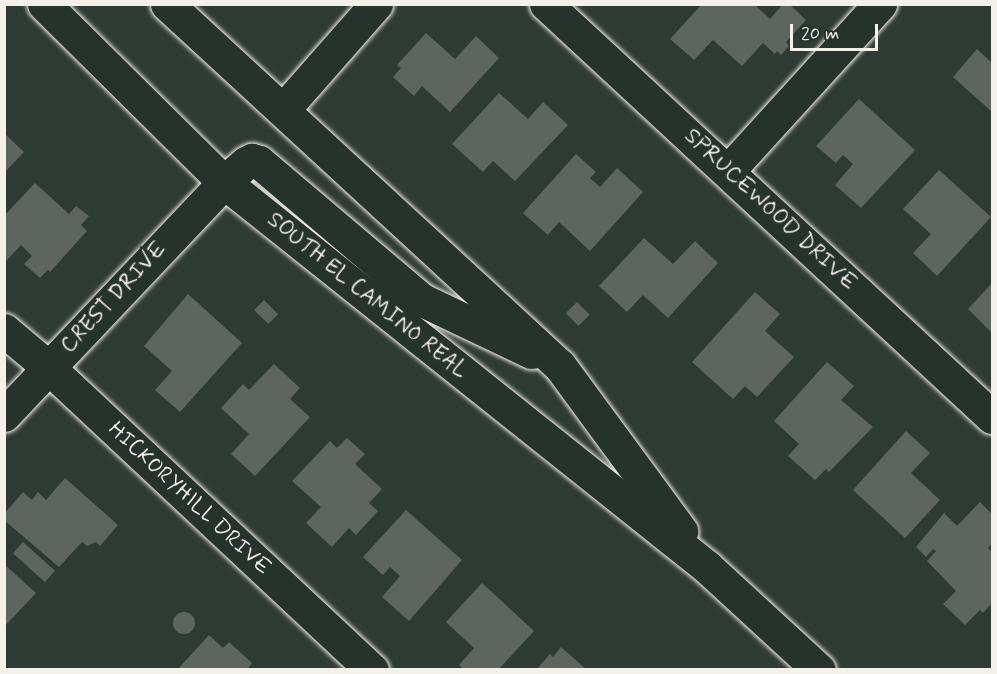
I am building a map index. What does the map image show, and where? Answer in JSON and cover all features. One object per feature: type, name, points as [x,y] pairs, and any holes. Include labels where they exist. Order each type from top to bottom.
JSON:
[{"type":"main road","name":"SOUTH EL CAMINO REAL","points":[[44,4],[224,182],[707,567],[819,669]]},
{"type":"main road","name":"SOUTH EL CAMINO REAL","points":[[167,4],[560,366],[707,567]]},
{"type":"main road","points":[[283,110],[376,4]]},
{"type":"main road","name":"SPRUCEWOOD DRIVE","points":[[546,4],[993,417]]},
{"type":"main road","points":[[728,171],[880,4]]},
{"type":"main road","name":"CREST DRIVE","points":[[4,415],[224,182],[252,160],[259,162],[422,300],[560,366]]},
{"type":"main road","name":"HICKORYHILL DRIVE","points":[[4,330],[48,367],[372,669]]},
{"type":"building","points":[[702,4],[754,4],[770,19],[783,4],[789,4],[806,20],[786,42],[789,46],[781,55],[777,51],[775,54],[763,43],[742,66],[713,40],[694,60],[670,39]]},
{"type":"building","points":[[426,33],[455,59],[476,36],[499,58],[450,112],[422,86],[414,96],[393,77],[401,68],[397,65]]},
{"type":"building","points":[[977,49],[992,63],[992,112],[953,77]]},
{"type":"building","points":[[499,93],[528,119],[543,102],[568,125],[515,181],[493,161],[483,172],[452,144]]},
{"type":"building","points":[[859,99],[915,150],[861,208],[835,185],[853,164],[843,155],[836,163],[816,146]]},
{"type":"building","points":[[4,133],[24,152],[4,173]]},
{"type":"building","points":[[576,154],[596,172],[590,178],[600,187],[617,168],[643,192],[590,251],[559,222],[548,235],[523,213]]},
{"type":"building","points":[[939,170],[991,217],[937,276],[913,253],[931,234],[903,209]]},
{"type":"building","points":[[35,183],[69,214],[76,206],[89,216],[81,225],[87,231],[50,272],[48,270],[40,278],[24,264],[32,256],[21,245],[6,261],[4,259],[4,216]]},
{"type":"building","points":[[644,238],[673,264],[695,241],[718,263],[668,318],[643,295],[627,312],[599,286]]},
{"type":"building","points":[[992,283],[992,333],[968,309]]},
{"type":"building","points":[[755,292],[780,314],[765,331],[794,357],[757,397],[745,386],[733,399],[692,362]]},
{"type":"building","points":[[188,294],[242,343],[180,412],[155,390],[172,371],[144,346]]},
{"type":"building","points":[[264,300],[278,314],[268,324],[254,310]]},
{"type":"building","points":[[577,302],[590,315],[578,326],[566,313]]},
{"type":"building","points":[[827,362],[854,386],[841,400],[873,427],[829,472],[826,469],[815,480],[788,456],[799,444],[774,421]]},
{"type":"building","points":[[274,364],[300,388],[290,399],[310,417],[255,476],[231,454],[249,434],[221,408],[243,384],[249,390]]},
{"type":"building","points":[[906,431],[930,453],[911,473],[940,500],[905,538],[853,490]]},
{"type":"building","points":[[347,438],[365,454],[355,464],[382,489],[369,503],[378,511],[356,535],[349,528],[332,547],[306,523],[321,507],[292,481],[330,441],[337,448]]},
{"type":"building","points":[[65,478],[118,525],[100,546],[96,542],[87,546],[82,542],[59,567],[4,520],[4,514],[23,492],[32,500],[38,492],[46,500]]},
{"type":"building","points":[[980,502],[992,514],[992,543],[988,548],[992,552],[992,603],[983,613],[980,610],[965,625],[943,604],[956,591],[927,561],[936,551],[933,549],[926,557],[916,547],[944,513],[957,526]]},
{"type":"building","points":[[406,510],[462,560],[409,621],[382,597],[400,576],[390,567],[383,575],[363,557]]},
{"type":"building","points":[[23,542],[55,571],[45,582],[13,553]]},
{"type":"building","points":[[4,564],[36,593],[4,627]]},
{"type":"building","points":[[482,583],[534,631],[498,670],[464,670],[459,665],[474,648],[446,622]]},
{"type":"building","points":[[184,612],[192,615],[195,623],[192,631],[184,634],[176,631],[173,623],[176,615]]},
{"type":"building","points":[[209,635],[223,648],[229,642],[252,663],[247,670],[177,670]]},
{"type":"building","points":[[561,647],[587,670],[536,670],[550,654],[553,657]]}]
